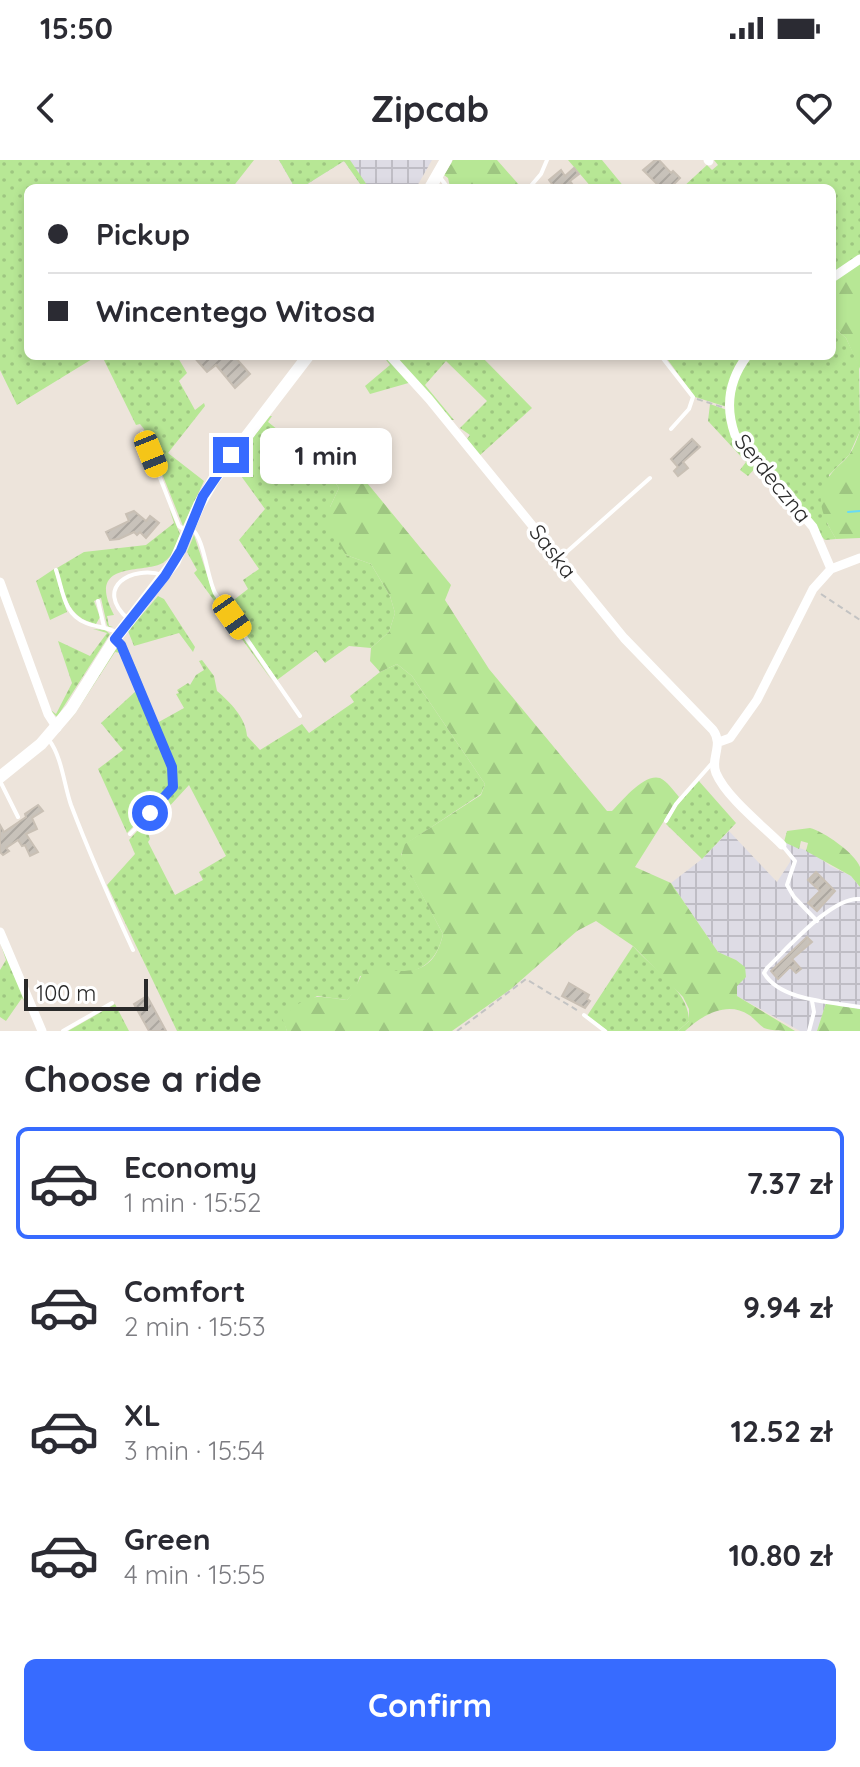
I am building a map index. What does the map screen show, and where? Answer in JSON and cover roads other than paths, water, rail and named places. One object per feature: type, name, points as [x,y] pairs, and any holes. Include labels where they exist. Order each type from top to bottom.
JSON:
[{"type":"street","points":[[432,184],[446,160]]},
{"type":"street","points":[[836,275],[860,259]]},
{"type":"street","points":[[0,779],[52,733],[116,636],[165,576],[214,479],[305,360]]},
{"type":"street","name":"Saska","points":[[394,360],[624,638],[706,721],[719,742]]},
{"type":"street","name":"Serdeczna","points":[[745,360],[736,375],[728,409],[735,435],[813,527],[831,569]]},
{"type":"street","points":[[782,845],[722,782],[715,769],[719,742],[734,733],[757,700],[813,589],[831,569],[860,558]]},
{"type":"street","points":[[0,582],[52,733]]},
{"type":"street","points":[[0,932],[42,1031]]},
{"type":"lane","points":[[532,184],[547,160]]},
{"type":"lane","points":[[437,175],[446,184]]},
{"type":"lane","points":[[664,360],[693,397],[689,409],[671,429]]},
{"type":"lane","points":[[142,432],[179,526],[198,535],[215,593],[300,716]]},
{"type":"lane","points":[[559,559],[650,478]]},
{"type":"lane","points":[[56,570],[63,599],[71,612],[82,622],[104,627],[116,636],[168,754],[173,787],[130,834]]},
{"type":"lane","points":[[129,620],[113,601],[117,583],[129,576],[155,572],[165,576]]},
{"type":"lane","points":[[98,601],[104,627]]},
{"type":"lane","points":[[52,733],[65,787],[92,862],[133,950]]},
{"type":"lane","points":[[666,821],[676,804],[716,759]]},
{"type":"lane","points":[[0,779],[18,817]]},
{"type":"lane","points":[[782,845],[795,861],[788,876],[788,888],[817,921]]},
{"type":"lane","points":[[860,899],[846,900],[817,921],[764,973],[773,984],[812,1001],[824,999],[860,1007]]},
{"type":"lane","points":[[809,1031],[814,1012],[812,1001]]},
{"type":"lane","points":[[63,1031],[112,1003]]},
{"type":"lane","points":[[584,1015],[605,1031]]},
{"type":"waterway","points":[[848,512],[860,511]]}]
